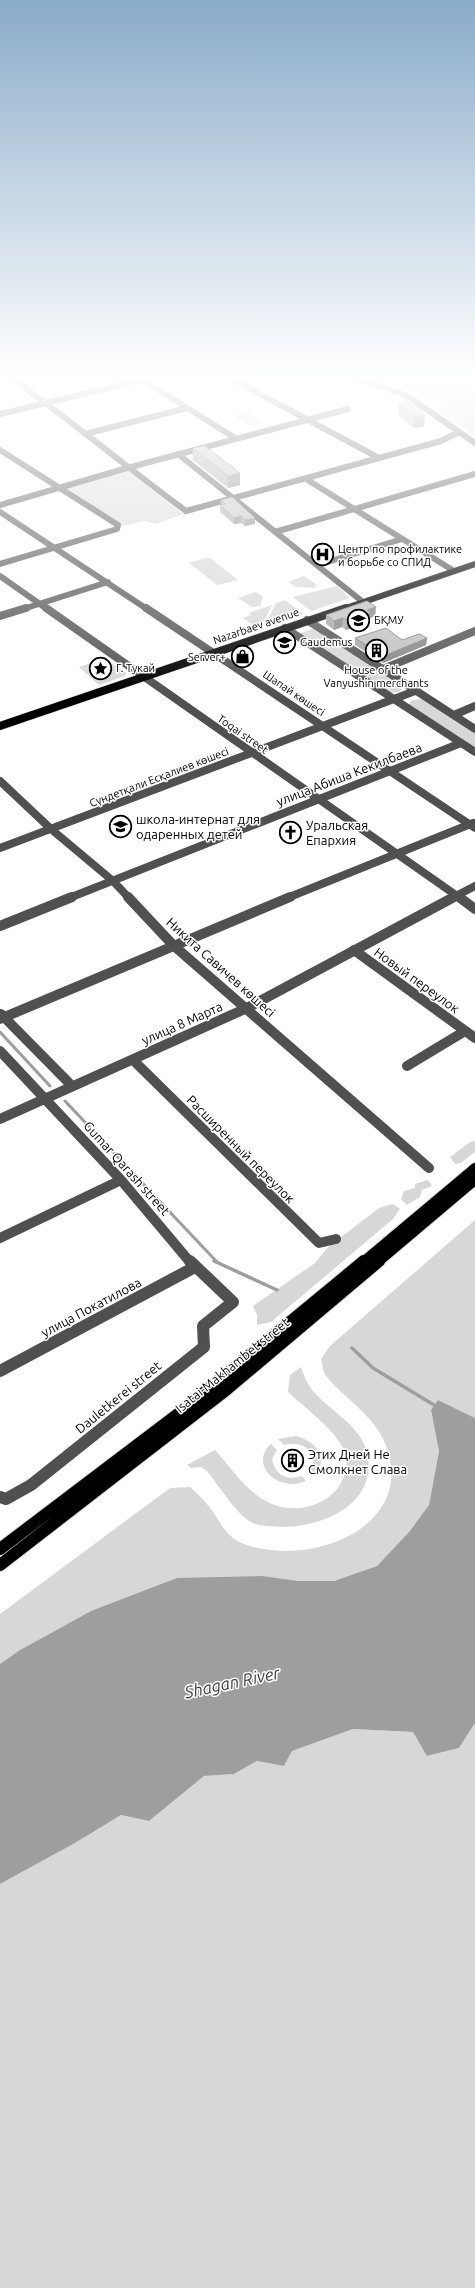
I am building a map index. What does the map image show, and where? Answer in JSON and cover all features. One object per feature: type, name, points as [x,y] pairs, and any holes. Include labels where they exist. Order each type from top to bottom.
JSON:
[{"type":"main road","name":"Nazarbaev avenue","points":[[0,726],[475,564]]},
{"type":"main road","name":"Isatai-Makhambet street","points":[[0,1549],[117,1462],[217,1382],[475,1168]]},
{"type":"main road","name":"Isatai-Makhambet street","points":[[0,1565],[226,1390],[475,1180]]},
{"type":"street","points":[[0,564],[56,549],[117,529],[118,525],[56,485]]},
{"type":"street","points":[[0,505],[72,485]]},
{"type":"street","points":[[150,485],[186,511],[285,485]]},
{"type":"street","points":[[216,485],[363,602]]},
{"type":"street","points":[[315,485],[454,571]]},
{"type":"street","points":[[275,532],[437,485]]},
{"type":"street","name":"Шапай көшесі","points":[[0,512],[108,582],[391,772],[473,825]]},
{"type":"street","points":[[318,566],[402,539]]},
{"type":"street","name":"Toqai street","points":[[0,576],[475,909]]},
{"type":"street","points":[[0,616],[108,582]]},
{"type":"street","points":[[308,620],[475,729]]},
{"type":"street","points":[[285,628],[475,752]]},
{"type":"street","points":[[383,669],[475,632]]},
{"type":"street","name":"Сүндетқали Есқалиев көшесі","points":[[0,848],[252,754],[415,691]]},
{"type":"street","points":[[454,715],[475,706]]},
{"type":"street","name":"улица Абиша Кекилбаева","points":[[0,926],[319,799],[462,744]]},
{"type":"street","name":"Никита Савичев көшесі","points":[[0,781],[51,829],[113,881],[173,945],[429,1168]]},
{"type":"street","points":[[72,1086],[1,1017],[173,945],[397,854],[473,825]]},
{"type":"street","name":"улица 8 Марта","points":[[0,1119],[246,1008],[475,886]]},
{"type":"street","name":"Новый переулок","points":[[354,950],[475,1038]]},
{"type":"street","name":"Новый переулок","points":[[407,1066],[465,1031]]},
{"type":"street","name":"Gumar Qarash street","points":[[0,1052],[121,1180],[195,1267],[233,1302]]},
{"type":"street","name":"Расширенный переулок","points":[[133,1060],[319,1243],[336,1239]]},
{"type":"street","points":[[0,1238],[121,1180]]},
{"type":"street","name":"улица Покатилова","points":[[0,1371],[195,1267]]},
{"type":"street","name":"Dauletkerei street","points":[[0,1497],[6,1499],[31,1485],[204,1347],[203,1326],[233,1302]]},
{"type":"shaded area","points":[[74,485],[145,485],[183,514],[156,524],[144,521],[123,526],[64,488]]},
{"type":"shaded area","points":[[210,558],[238,580],[217,585],[189,563]]},
{"type":"shaded area","points":[[304,576],[317,585],[314,586],[316,588],[296,587],[288,582]]},
{"type":"shaded area","points":[[337,586],[350,598],[311,611],[293,597]]},
{"type":"shaded area","points":[[256,592],[263,597],[260,606],[252,607],[238,598]]},
{"type":"shaded area","points":[[285,600],[303,614],[272,624],[267,621],[276,603]]},
{"type":"shaded area","points":[[272,605],[264,621],[253,625],[243,618],[251,615],[249,613]]},
{"type":"shaded area","points":[[314,628],[404,687],[399,692],[388,693],[298,634]]},
{"type":"shaded area","points":[[104,658],[126,673],[125,676],[99,685],[79,667]]},
{"type":"shaded area","points":[[422,699],[475,732],[475,750],[408,705],[412,700]]},
{"type":"shaded area","points":[[475,1141],[475,1152],[461,1163],[455,1164],[450,1157],[470,1142]]},
{"type":"shaded area","points":[[428,1180],[432,1186],[422,1190],[420,1197],[407,1205],[401,1199],[404,1191],[415,1188],[415,1184]]},
{"type":"shaded area","points":[[393,1204],[400,1209],[393,1219],[271,1322],[257,1325],[257,1315],[253,1306],[315,1263],[328,1247],[379,1208]]},
{"type":"shaded area","points":[[475,1220],[475,1418],[438,1400],[431,1410],[439,1451],[429,1505],[409,1532],[377,1566],[334,1581],[298,1581],[91,1611],[20,1650],[0,1664],[0,1614],[170,1488],[190,1487],[206,1503],[224,1529],[233,1538],[244,1544],[270,1550],[298,1550],[326,1545],[352,1534],[372,1519],[386,1498],[391,1473],[385,1443],[375,1425],[331,1382],[324,1373],[321,1359],[330,1346]]},
{"type":"shaded area","points":[[301,1367],[307,1382],[313,1391],[351,1426],[363,1442],[367,1452],[369,1470],[365,1485],[357,1498],[345,1509],[331,1517],[299,1526],[283,1527],[256,1524],[241,1514],[207,1471],[201,1467],[191,1468],[187,1465],[215,1450],[255,1494],[263,1500],[282,1507],[293,1508],[314,1505],[333,1494],[344,1476],[346,1455],[335,1436],[320,1420],[288,1392],[290,1375]]},
{"type":"shaded area","points":[[296,1436],[303,1438],[315,1446],[321,1457],[319,1470],[314,1476],[309,1471],[314,1459],[310,1451],[298,1444],[284,1445],[278,1439]]},
{"type":"shaded area","points":[[271,1444],[277,1450],[272,1459],[273,1465],[279,1473],[291,1478],[302,1476],[306,1481],[296,1484],[286,1483],[277,1480],[270,1475],[265,1468],[263,1460],[265,1452]]},
{"type":"shaded area","points":[[475,1723],[475,2288],[0,2288],[0,1884],[75,1843],[121,1815],[149,1821],[204,1776],[234,1774],[257,1761],[284,1766],[292,1751],[353,1729],[413,1732],[428,1756],[459,1748]]},
{"type":"water","name":"Shagan River","points":[[438,1400],[475,1418],[475,1723],[459,1748],[427,1756],[413,1732],[353,1729],[292,1751],[284,1766],[257,1761],[234,1774],[204,1776],[149,1821],[121,1815],[75,1843],[0,1884],[0,1664],[20,1650],[91,1611],[177,1578],[262,1576],[298,1581],[334,1581],[377,1566],[409,1532],[429,1505],[439,1451],[431,1410]]},
{"type":"building","points":[[232,497],[255,518],[245,520],[241,516],[234,518],[220,505],[225,504],[221,500]]},
{"type":"building","points":[[367,601],[376,607],[367,610],[371,613],[347,620],[343,618],[334,621],[326,615]]},
{"type":"building","points":[[386,628],[402,640],[419,634],[427,638],[384,656],[355,638]]},
{"type":"building","name":"Этих Дней Не Смолкнет Слава","points":[[295,1451],[300,1457],[289,1465],[283,1460]]},
{"type":"waterway","points":[[0,1032],[50,1086]]},
{"type":"waterway","points":[[65,1101],[217,1262]]},
{"type":"waterway","points":[[214,1261],[277,1290]]},
{"type":"waterway","points":[[352,1348],[373,1368],[434,1405]]},
{"type":"place","name":"Центр по профилактике и борьбе со СПИД","points":[[322,555]]},
{"type":"place","name":"БҚМУ","points":[[359,620]]},
{"type":"place","name":"Gaudemus","points":[[284,642]]},
{"type":"place","name":"House of the Vanyushin merchants","points":[[376,650]]},
{"type":"place","name":"Server+","points":[[242,657]]},
{"type":"place","name":"Г. Тукай","points":[[100,668]]},
{"type":"place","name":"школа-интернат для одаренных детей","points":[[121,826]]},
{"type":"place","name":"Уральская Епархия","points":[[290,832]]},
{"type":"place","name":"Этих Дней Не Смолкнет Слава","points":[[292,1461]]}]
